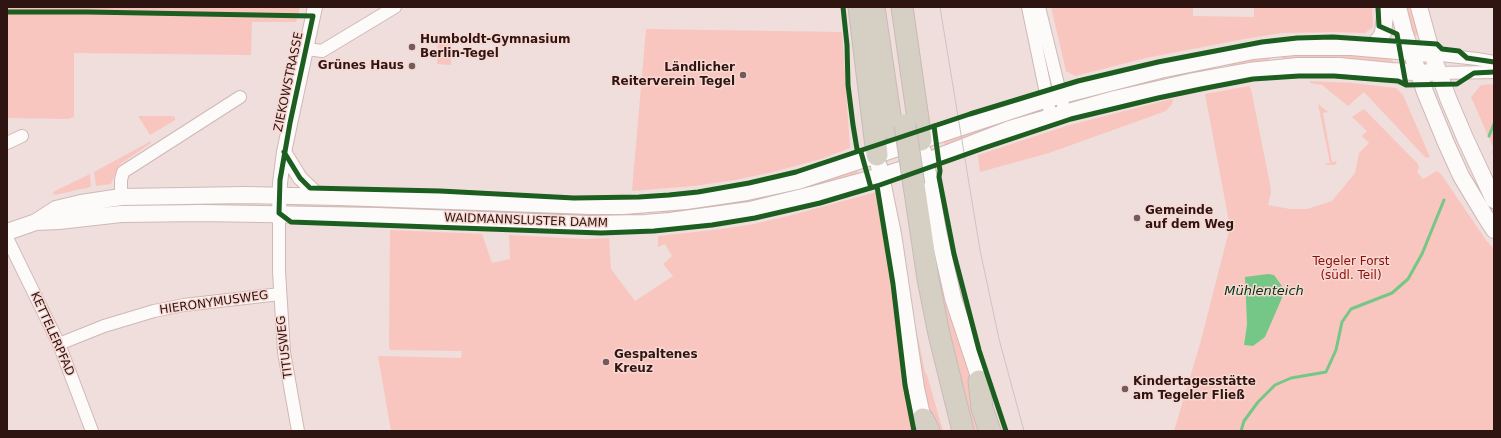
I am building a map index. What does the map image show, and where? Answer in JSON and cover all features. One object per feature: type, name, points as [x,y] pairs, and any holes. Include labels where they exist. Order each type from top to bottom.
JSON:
[{"type":"highway","points":[[859,7],[877,155]]},
{"type":"highway","points":[[874,7],[898,127],[907,188],[923,324],[932,365],[950,431]]},
{"type":"highway","points":[[888,7],[898,127]]},
{"type":"highway","points":[[902,7],[921,140]]},
{"type":"highway","points":[[907,188],[939,334],[963,431]]},
{"type":"highway","points":[[979,381],[982,408],[990,431]]},
{"type":"main road","points":[[1370,48],[1383,34],[1386,7]]},
{"type":"main road","points":[[1398,7],[1404,31],[1425,92],[1453,159],[1494,230]]},
{"type":"main road","points":[[1419,7],[1438,73],[1467,142],[1494,200]]},
{"type":"main road","name":"WAIDMANNSLUSTER DAMM","points":[[7,232],[36,222],[56,209],[81,203],[121,197],[319,196],[591,206],[659,204],[715,198],[762,189],[814,176],[1054,97],[1160,70],[1254,51],[1274,48],[1323,46],[1370,48],[1432,54]]},
{"type":"main road","name":"WAIDMANNSLUSTER DAMM","points":[[36,222],[121,214],[369,215],[587,224],[645,223],[697,218],[750,210],[882,176],[925,162],[1010,129],[1116,99],[1194,81],[1270,68],[1298,66],[1338,66],[1438,73]]},
{"type":"main road","points":[[921,140],[944,265],[979,381],[998,431]]},
{"type":"main road","points":[[877,155],[893,234],[916,388],[926,427]]},
{"type":"main road","points":[[121,197],[121,214]]},
{"type":"street","name":"ZIEKOWSTRASSE","points":[[278,214],[284,152],[316,7]]},
{"type":"street","points":[[307,49],[322,52],[395,7]]},
{"type":"street","points":[[1028,7],[1054,97]]},
{"type":"street","points":[[1039,7],[1058,115]]},
{"type":"street","points":[[1432,54],[1494,62]]},
{"type":"street","points":[[1438,73],[1494,72]]},
{"type":"street","points":[[121,197],[121,180],[123,172],[240,97]]},
{"type":"street","points":[[7,143],[22,136]]},
{"type":"street","points":[[284,152],[300,178],[319,196]]},
{"type":"street","name":"TITUSWEG","points":[[278,214],[280,294],[284,352],[298,431]]},
{"type":"street","name":"KETTELERPFAD","points":[[7,238],[59,344],[92,431]]},
{"type":"street","name":"HIERONYMUSWEG","points":[[59,344],[104,326],[154,311],[280,294]]},
{"type":"green space","points":[[7,7],[300,7],[296,22],[252,22],[251,55],[74,53],[74,117],[68,119],[7,118]]},
{"type":"green space","points":[[1051,7],[1193,7],[1193,16],[1254,17],[1254,7],[1372,7],[1373,27],[1365,33],[1282,33],[1244,39],[1146,58],[1075,76],[1066,71]]},
{"type":"green space","points":[[1403,7],[1411,7],[1419,35],[1411,35]]},
{"type":"green space","name":"Ländlicher Reiterverein Tegel","points":[[646,29],[842,32],[850,148],[821,159],[773,172],[735,180],[694,186],[632,191]]},
{"type":"green space","points":[[438,37],[451,38],[451,65],[437,64]]},
{"type":"green space","points":[[1315,51],[1392,58],[1393,64],[1283,60],[1281,55]]},
{"type":"green space","points":[[1268,56],[1270,58],[1268,62],[1230,69],[1230,64],[1234,62]]},
{"type":"green space","points":[[1157,76],[1159,83],[1079,103],[1077,96]]},
{"type":"green space","points":[[1310,81],[1352,83],[1396,88],[1403,95],[1430,157],[1426,158],[1364,92],[1348,106],[1322,85],[1310,83]]},
{"type":"green space","points":[[1494,84],[1494,157],[1492,153],[1493,147],[1471,97],[1481,85]]},
{"type":"green space","name":"Tegeler Forst (südl. Teil)","points":[[1249,86],[1251,89],[1270,184],[1271,193],[1268,205],[1290,209],[1307,209],[1332,201],[1355,173],[1359,153],[1369,143],[1362,136],[1367,131],[1352,117],[1364,109],[1418,164],[1419,168],[1417,172],[1423,179],[1437,171],[1441,174],[1486,240],[1494,249],[1494,431],[1174,431],[1200,344],[1230,227],[1205,94]],"holes":[[[1246,277],[1282,286],[1282,298],[1265,336],[1253,346],[1244,345],[1247,324]]]},
{"type":"green space","points":[[1171,99],[1173,100],[1172,104],[1166,111],[1049,153],[980,172],[978,155],[1066,126]]},
{"type":"green space","points":[[1318,104],[1328,112],[1323,113],[1332,162],[1337,161],[1335,165],[1325,164],[1330,163]]},
{"type":"green space","points":[[138,116],[172,116],[175,117],[175,120],[150,135]]},
{"type":"green space","points":[[1013,119],[995,129],[945,148],[944,141]]},
{"type":"green space","points":[[151,141],[151,143],[119,165],[111,184],[96,186],[94,172]]},
{"type":"green space","points":[[857,168],[858,174],[747,202],[729,208],[663,216],[662,210]]},
{"type":"green space","points":[[90,174],[91,187],[54,195],[53,192]]},
{"type":"green space","points":[[876,192],[906,388],[916,431],[391,431],[378,356],[461,358],[462,351],[390,350],[390,230],[482,234],[492,263],[510,259],[509,235],[587,239],[609,238],[611,269],[635,301],[673,276],[663,264],[672,256],[665,244],[658,247],[658,236],[754,224]]},
{"type":"green space","points":[[260,201],[260,204],[214,204],[199,208],[129,207],[129,204]]},
{"type":"green space","points":[[358,203],[495,207],[495,215],[295,208],[295,205],[341,206]]},
{"type":"green space","points":[[521,212],[591,214],[642,213],[643,218],[521,216]]},
{"type":"green space","points":[[933,245],[945,295],[981,411],[985,431],[970,431],[940,295]]},
{"type":"green space","points":[[910,299],[925,372],[943,431],[936,431],[923,392]]},
{"type":"water","name":"Mühlenteich","points":[[1268,274],[1274,275],[1282,286],[1282,298],[1265,337],[1253,346],[1244,345],[1247,324],[1245,277]]},
{"type":"waterway","points":[[1489,136],[1494,124]]},
{"type":"waterway","points":[[1241,431],[1244,421],[1258,402],[1275,385],[1291,378],[1326,372],[1336,350],[1342,322],[1351,309],[1392,293],[1408,279],[1422,254],[1444,200]]},
{"type":"tram line","points":[[940,7],[980,250],[999,339],[1024,431]]},
{"type":"cycle path","points":[[843,7],[847,45],[848,85],[853,125],[857,149],[861,152],[871,188]]},
{"type":"cycle path","points":[[1378,7],[1379,26],[1397,34],[1406,85]]},
{"type":"cycle path","points":[[7,12],[313,16],[290,123],[280,180],[279,213],[291,222],[601,233],[654,231],[712,225],[755,218],[820,203],[877,186],[1071,119],[1201,89],[1253,79],[1299,76],[1334,76],[1398,81],[1406,85],[1457,84],[1474,73],[1494,72]]},
{"type":"cycle path","points":[[284,152],[300,178],[310,188],[440,191],[574,198],[669,195],[698,192],[749,183],[796,172],[970,114],[1078,81],[1158,62],[1262,42],[1297,38],[1333,37],[1437,44],[1442,49],[1459,51],[1467,58],[1494,62]]},
{"type":"cycle path","points":[[934,126],[940,171],[939,177],[954,254],[979,350],[1006,431]]},
{"type":"cycle path","points":[[877,186],[893,284],[905,385],[914,431]]},
{"type":"place","name":"Humboldt-Gymnasium Berlin-Tegel","points":[[412,47]]},
{"type":"place","name":"Grünes Haus","points":[[412,66]]},
{"type":"place","name":"Ländlicher Reiterverein Tegel","points":[[743,75]]},
{"type":"place","name":"Gemeinde auf dem Weg","points":[[1137,218]]},
{"type":"place","name":"Gespaltenes Kreuz","points":[[606,362]]},
{"type":"place","name":"Kindertagesstätte am Tegeler Fließ","points":[[1125,389]]}]
